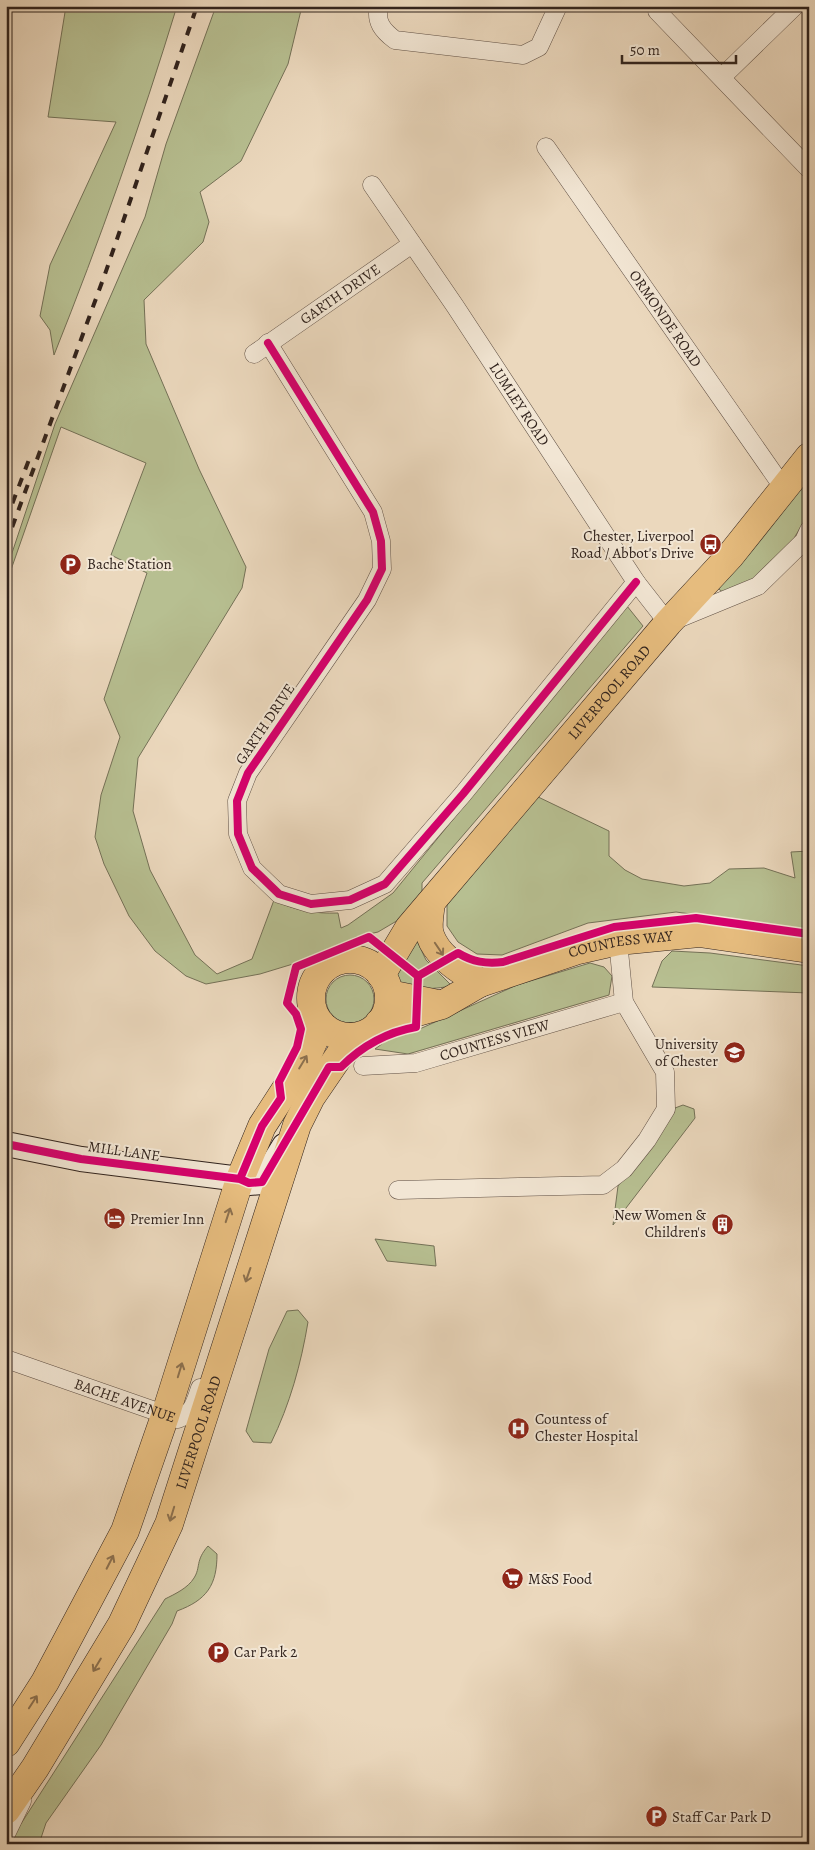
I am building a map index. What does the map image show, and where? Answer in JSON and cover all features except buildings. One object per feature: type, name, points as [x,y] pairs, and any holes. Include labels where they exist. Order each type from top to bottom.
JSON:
[{"type":"main road","name":"LIVERPOOL ROAD","points":[[385,984],[409,928],[668,623],[730,556],[785,490],[809,457]]},
{"type":"main road","points":[[431,903],[430,934],[437,948],[447,960],[480,983]]},
{"type":"main road","name":"LIVERPOOL ROAD","points":[[355,959],[409,928]]},
{"type":"main road","name":"COUNTESS WAY","points":[[379,1023],[442,1005],[480,983],[578,950],[618,941],[699,933],[809,949]]},
{"type":"main road","points":[[385,984],[388,1008],[379,1023],[369,1032],[352,1037],[338,1035],[321,1024],[311,1003],[311,990],[317,977],[332,963],[345,959],[355,959],[368,963],[385,984],[442,1005]]},
{"type":"main road","points":[[6,1743],[45,1682],[126,1531],[165,1416],[240,1180],[262,1126],[306,1058],[321,1024]]},
{"type":"main road","name":"LIVERPOOL ROAD","points":[[6,1810],[35,1768],[122,1624],[169,1524],[237,1306],[297,1126],[311,1097],[352,1037]]},
{"type":"main road","points":[[6,1798],[35,1768]]},
{"type":"street","points":[[379,6],[378,13],[382,30],[395,40],[523,55],[538,47],[558,6]]},
{"type":"street","points":[[722,77],[795,6]]},
{"type":"street","points":[[657,8],[809,169]]},
{"type":"street","name":"ORMONDE ROAD","points":[[546,147],[785,490]]},
{"type":"street","name":"LUMLEY ROAD","points":[[372,185],[636,582],[668,623]]},
{"type":"street","name":"GARTH DRIVE","points":[[254,354],[412,244]]},
{"type":"street","name":"GARTH DRIVE","points":[[268,343],[373,512],[381,541],[382,569],[367,600],[248,773],[237,801],[238,834],[252,868],[279,894],[311,904],[350,900],[385,884],[463,794],[636,582]]},
{"type":"street","points":[[668,623],[758,586],[804,541],[809,530]]},
{"type":"street","points":[[398,1190],[603,1185],[624,1169],[647,1140],[666,1109],[665,1072],[624,1002],[618,941]]},
{"type":"street","name":"COUNTESS VIEW","points":[[363,1066],[416,1063],[624,1002]]},
{"type":"street","name":"MILL LANE","points":[[6,1144],[81,1159],[240,1180],[250,1183],[262,1182],[297,1126]]},
{"type":"street","name":"BACHE AVENUE","points":[[6,1359],[178,1419],[187,1415],[194,1408],[210,1359],[237,1306]]},
{"type":"street","points":[[6,1834],[16,1817],[35,1768]]},
{"type":"green space","points":[[66,6],[177,6],[119,182],[88,269],[54,355],[50,330],[40,316],[50,265],[116,122],[48,117]]},
{"type":"green space","points":[[216,6],[302,6],[288,64],[241,161],[200,192],[209,222],[203,242],[144,300],[146,344],[199,469],[246,567],[242,588],[138,758],[133,811],[150,870],[195,955],[217,974],[252,959],[274,900],[305,911],[338,913],[341,928],[393,893],[627,606],[643,626],[422,883],[422,901],[405,916],[378,932],[356,937],[316,957],[260,974],[206,984],[186,976],[155,951],[129,916],[104,864],[95,837],[101,795],[120,737],[104,699],[147,573],[111,555],[146,463],[61,427],[6,584],[6,571],[55,424],[145,217],[166,144]]},
{"type":"green space","points":[[807,481],[809,482],[809,513],[790,545],[761,576],[724,593],[716,587]]},
{"type":"green space","points":[[534,795],[609,831],[609,856],[625,870],[642,879],[684,886],[710,883],[729,869],[764,868],[795,878],[791,852],[809,851],[809,930],[676,912],[588,923],[502,955],[477,954],[458,942],[447,926],[447,904]]},
{"type":"green space","points":[[415,937],[426,960],[452,986],[421,989],[406,986],[393,979]]},
{"type":"green space","points":[[672,951],[710,953],[809,966],[809,993],[652,987],[662,961]]},
{"type":"green space","points":[[590,963],[604,967],[612,976],[609,995],[408,1054],[375,1049],[391,1037],[413,1032],[517,985]]},
{"type":"green space","points":[[350,975],[359,977],[367,982],[372,990],[374,999],[372,1008],[367,1016],[359,1021],[350,1023],[341,1021],[333,1016],[328,1008],[326,999],[328,990],[333,982],[341,977]]},
{"type":"green space","points":[[683,1105],[694,1109],[695,1118],[613,1225],[618,1186],[675,1108]]},
{"type":"green space","points":[[375,1239],[434,1246],[436,1266],[387,1261]]},
{"type":"green space","points":[[298,1310],[308,1322],[302,1353],[289,1399],[271,1443],[253,1442],[246,1431],[269,1349],[287,1311]]},
{"type":"green space","points":[[208,1546],[217,1554],[217,1565],[212,1583],[196,1602],[177,1611],[172,1624],[101,1745],[46,1823],[39,1844],[8,1844],[165,1599],[185,1588],[194,1578],[201,1556]]},
{"type":"railway","points":[[6,544],[105,274],[197,6]]},
{"type":"railway","points":[[6,520],[30,457]]},
{"type":"cycle path","points":[[268,343],[373,512],[381,541],[382,569],[367,600],[248,773],[237,801],[238,834],[252,868],[279,894],[311,904],[350,900],[385,884],[463,794],[636,582]]},
{"type":"cycle path","points":[[418,976],[458,953],[480,962],[503,962],[614,927],[696,918],[809,934]]},
{"type":"cycle path","points":[[6,1144],[81,1159],[240,1179],[249,1183],[262,1182],[329,1067],[341,1067],[349,1059],[376,1041],[395,1032],[416,1027],[418,976],[369,937],[296,967],[287,1003],[296,1014],[301,1029],[297,1047],[279,1082],[281,1098],[262,1126],[240,1179]]},
{"type":"place","name":"Chester, Liverpool Road / Abbot's Drive","points":[[710,545]]},
{"type":"place","name":"Bache Station","points":[[71,564]]},
{"type":"place","name":"University of Chester","points":[[734,1053]]},
{"type":"place","name":"Premier Inn","points":[[114,1219]]},
{"type":"place","name":"New Women & Children's","points":[[722,1224]]},
{"type":"place","name":"Countess of Chester Hospital","points":[[519,1428]]},
{"type":"place","name":"M&S Food","points":[[512,1579]]},
{"type":"place","name":"Car Park 2","points":[[218,1652]]},
{"type":"place","name":"Staff Car Park D","points":[[656,1817]]}]
